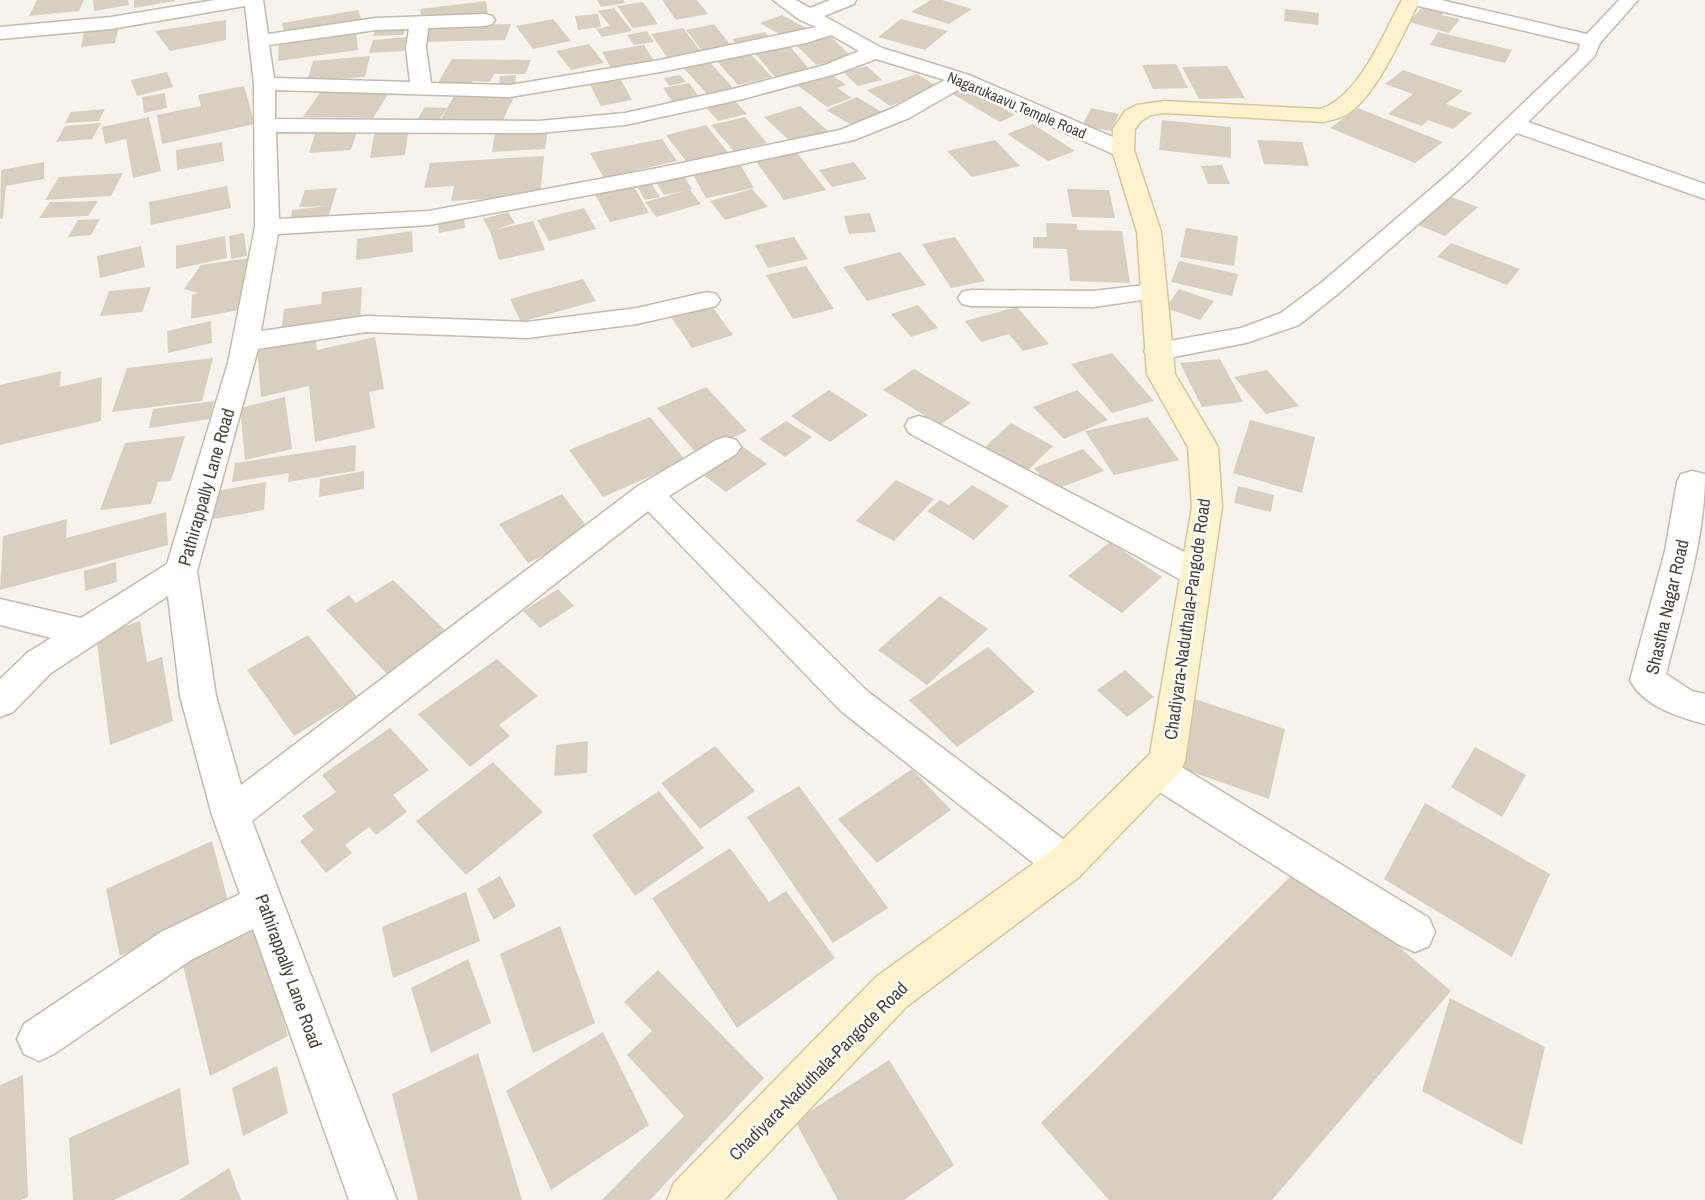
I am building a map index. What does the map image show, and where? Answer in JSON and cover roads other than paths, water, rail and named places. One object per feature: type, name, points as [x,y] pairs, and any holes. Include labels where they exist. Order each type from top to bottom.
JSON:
[{"type":"street","name":"Nagarukaavu Temple Road","points":[[782,0],[875,52],[962,79],[1123,150]]},
{"type":"street","points":[[807,16],[847,0]]},
{"type":"street","points":[[1123,150],[1124,129],[1133,116],[1145,110],[1164,107],[1323,116],[1341,109],[1377,65],[1411,0]]},
{"type":"street","points":[[1417,0],[1591,41]]},
{"type":"street","points":[[1158,351],[1246,335],[1290,319],[1330,288],[1453,182],[1587,53],[1591,41],[1629,0]]},
{"type":"street","points":[[321,13],[390,4]]},
{"type":"street","points":[[0,33],[111,23],[259,15],[376,24],[485,20]]},
{"type":"street","name":"Pathirappally Lane Road","points":[[259,15],[264,84],[267,227],[246,342],[181,571],[198,696],[231,815],[373,1200]]},
{"type":"street","points":[[419,23],[416,48],[421,80],[420,89]]},
{"type":"street","points":[[264,84],[510,91],[660,66],[806,37],[831,29]]},
{"type":"street","points":[[265,124],[539,127],[625,119],[736,95],[832,69],[875,52]]},
{"type":"street","points":[[267,227],[429,218],[691,168],[846,135],[901,113],[962,79]]},
{"type":"street","points":[[1514,124],[1705,192]]},
{"type":"street","name":"Chadiyara-Naduthala-Pangode Road","points":[[691,1200],[891,992],[1065,864],[1167,761],[1207,507],[1203,447],[1161,374],[1149,232],[1123,150]]},
{"type":"street","points":[[970,298],[1093,299],[1154,292]]},
{"type":"street","points":[[246,342],[366,324],[527,330],[637,316],[707,300]]},
{"type":"street","points":[[919,426],[1197,573]]},
{"type":"street","points":[[231,815],[650,494],[726,447]]},
{"type":"street","name":"Shastha Nagar Road","points":[[1705,485],[1692,482],[1681,551],[1647,680],[1682,703],[1705,709]]},
{"type":"street","points":[[650,494],[854,701],[1065,864]]},
{"type":"street","points":[[0,702],[39,663],[181,571]]},
{"type":"street","points":[[0,612],[86,633]]},
{"type":"street","points":[[1157,771],[1415,932]]},
{"type":"street","points":[[39,1039],[176,946],[264,903]]}]
